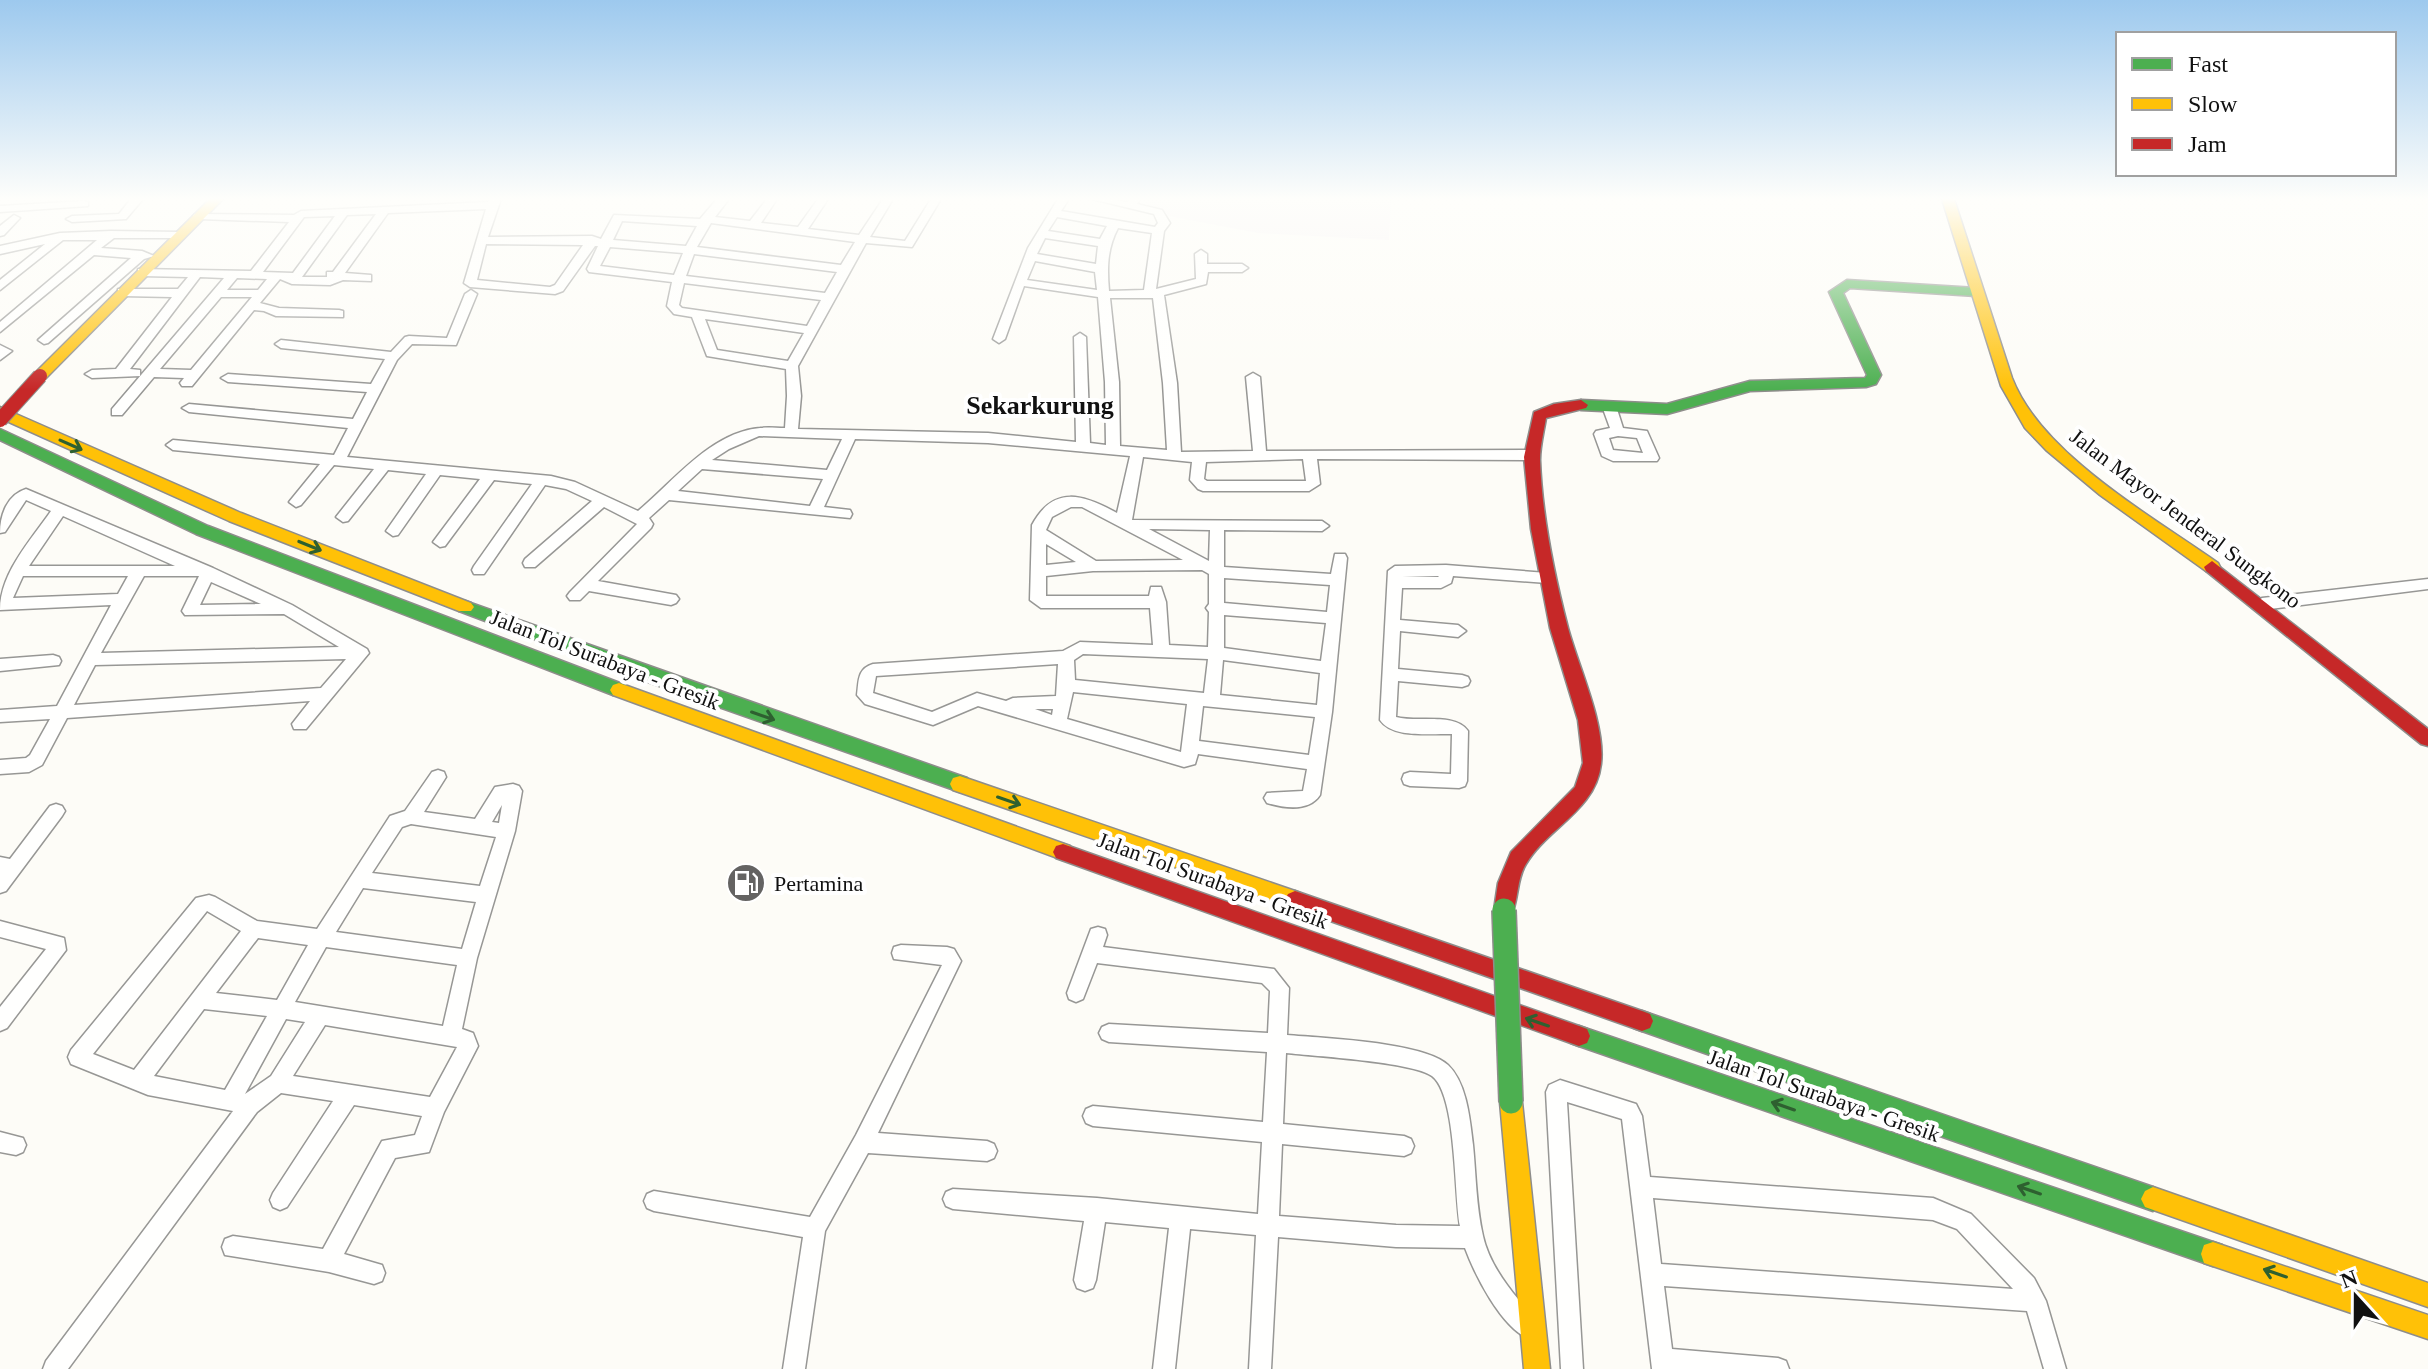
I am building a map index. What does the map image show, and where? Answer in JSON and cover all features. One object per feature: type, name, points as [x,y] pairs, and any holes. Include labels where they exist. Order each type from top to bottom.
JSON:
[{"type":"main road","points":[[0,420],[122,292],[145,263]]},
{"type":"main road","name":"Jalan Mayor Jenderal Sungkono","points":[[1967,263],[2015,402],[2047,442],[2092,479],[2262,604],[2428,739]]},
{"type":"main road","points":[[1537,1369],[1511,1102],[1504,910],[1509,879],[1519,857],[1537,834],[1579,796],[1589,781],[1592,764],[1588,730],[1547,578],[1532,455],[1539,415],[1559,408],[1609,406],[1668,409],[1723,390],[1753,386],[1861,384],[1871,381],[1874,375],[1840,304],[1836,292],[1838,288],[1847,284],[1976,292]]},
{"type":"main road","name":"Jalan Tol Surabaya - Gresik","points":[[0,412],[157,483],[303,543],[637,671],[2428,1295]]},
{"type":"main road","name":"Jalan Tol Surabaya - Gresik","points":[[0,434],[202,530],[689,717],[1505,1011],[2428,1327]]},
{"type":"street","points":[[0,286],[28,263]]},
{"type":"street","points":[[0,328],[76,263]]},
{"type":"street","points":[[44,340],[145,263]]},
{"type":"street","points":[[155,263],[197,273],[288,275],[292,280],[330,281],[347,263]]},
{"type":"street","points":[[255,274],[264,263]]},
{"type":"street","points":[[92,374],[142,373],[191,378],[259,294],[288,275],[299,263]]},
{"type":"street","points":[[475,263],[470,283],[551,291],[559,288],[568,273],[580,263]]},
{"type":"street","points":[[593,263],[594,271],[829,297]]},
{"type":"street","points":[[684,263],[673,306],[678,311],[811,330]]},
{"type":"street","points":[[801,263],[844,269]]},
{"type":"street","points":[[791,432],[794,396],[792,366],[848,263]]},
{"type":"street","points":[[999,339],[1030,263]]},
{"type":"street","points":[[1066,263],[1101,269]]},
{"type":"street","points":[[1102,263],[1102,296],[1112,382],[1113,451]]},
{"type":"street","points":[[1156,263],[1154,294],[1170,383],[1174,457]]},
{"type":"street","points":[[1020,282],[1102,296],[1154,294],[1202,281],[1201,263]]},
{"type":"street","points":[[1212,263],[1242,268]]},
{"type":"street","points":[[120,373],[197,273]]},
{"type":"street","points":[[117,412],[142,373],[234,274]]},
{"type":"street","points":[[338,276],[367,278]]},
{"type":"street","points":[[122,292],[180,293]]},
{"type":"street","points":[[218,293],[259,294]]},
{"type":"street","points":[[296,502],[334,459],[393,357],[409,340],[452,342],[471,294]]},
{"type":"street","points":[[249,306],[267,307],[276,312],[339,314]]},
{"type":"street","points":[[697,314],[712,353],[792,366]]},
{"type":"street","points":[[1080,337],[1083,447]]},
{"type":"street","points":[[281,344],[389,354],[393,357]]},
{"type":"street","points":[[0,349],[6,351],[0,356]]},
{"type":"street","points":[[1253,377],[1260,456]]},
{"type":"street","points":[[228,378],[377,389]]},
{"type":"street","points":[[1609,406],[1618,432]]},
{"type":"street","points":[[189,408],[357,424]]},
{"type":"street","points":[[640,518],[699,464],[737,437],[758,432],[988,438],[1199,458],[1309,454],[1532,455]]},
{"type":"street","points":[[815,511],[851,433]]},
{"type":"street","points":[[173,445],[570,485],[646,522],[645,527],[581,591],[671,599]]},
{"type":"street","points":[[1127,522],[1137,454]]},
{"type":"street","points":[[1199,458],[1197,480],[1203,486],[1309,486],[1313,484],[1309,454]]},
{"type":"street","points":[[343,517],[385,464]]},
{"type":"street","points":[[699,464],[829,475]]},
{"type":"street","points":[[393,531],[436,470]]},
{"type":"street","points":[[440,542],[488,478]]},
{"type":"street","points":[[479,570],[541,481]]},
{"type":"street","points":[[0,528],[23,494],[287,609],[361,653]]},
{"type":"street","points":[[668,495],[845,514]]},
{"type":"street","points":[[530,563],[603,500]]},
{"type":"street","points":[[1161,648],[1157,596],[1038,600],[1042,518],[1061,502],[1085,502],[1218,572],[1337,580]]},
{"type":"street","points":[[61,508],[18,571],[1,604],[122,599]]},
{"type":"street","points":[[1127,522],[1322,526]]},
{"type":"street","points":[[1217,526],[1216,653],[1189,759],[974,699],[933,719],[871,700],[865,695],[868,673],[1066,657],[1080,648],[1089,647],[1161,648],[1216,653],[1327,668]]},
{"type":"street","points":[[1040,533],[1093,566]]},
{"type":"street","points":[[1154,567],[1173,548]]},
{"type":"street","points":[[1273,798],[1308,799],[1324,712],[1340,558]]},
{"type":"street","points":[[1040,571],[1093,566],[1202,565]]},
{"type":"street","points":[[0,767],[33,763],[140,570]]},
{"type":"street","points":[[1410,779],[1459,781],[1460,731],[1388,720],[1395,582],[1441,583],[1446,579],[1446,570],[1547,578]]},
{"type":"street","points":[[18,571],[206,572]]},
{"type":"street","points":[[206,572],[190,611],[287,609]]},
{"type":"street","points":[[2262,604],[2428,584]]},
{"type":"street","points":[[1214,608],[1333,618]]},
{"type":"street","points":[[1393,625],[1458,631]]},
{"type":"street","points":[[90,659],[361,653]]},
{"type":"street","points":[[300,724],[361,653]]},
{"type":"street","points":[[1058,724],[1065,694],[1066,657]]},
{"type":"street","points":[[0,665],[53,661]]},
{"type":"street","points":[[1391,674],[1462,681]]},
{"type":"street","points":[[0,716],[326,694]]},
{"type":"street","points":[[1001,705],[1065,694],[1203,699],[1324,712]]},
{"type":"street","points":[[1190,746],[1316,763]]},
{"type":"street","points":[[411,817],[438,777]]},
{"type":"street","points":[[451,1034],[468,958],[506,831],[513,791],[501,792],[479,828]]},
{"type":"street","points":[[0,885],[7,866],[56,811]]},
{"type":"street","points":[[54,1369],[240,1103],[281,1009],[357,879],[396,821],[411,817],[506,831]]},
{"type":"street","points":[[357,879],[486,895]]},
{"type":"street","points":[[320,1015],[278,1083],[240,1103],[138,1081],[77,1055],[202,904],[209,903],[254,929],[468,958]]},
{"type":"street","points":[[0,929],[57,944],[57,950],[0,1022]]},
{"type":"street","points":[[138,1081],[254,929]]},
{"type":"street","points":[[1076,993],[1094,944],[1267,975],[1280,988],[1270,1132],[1260,1369]]},
{"type":"street","points":[[794,1369],[815,1228],[863,1142],[951,966],[952,961],[947,955],[901,953]]},
{"type":"street","points":[[199,1000],[281,1009],[451,1034],[466,1039],[468,1046],[435,1108],[420,1146],[389,1148],[329,1261]]},
{"type":"street","points":[[1109,1033],[1276,1043],[1405,1058],[1439,1069],[1448,1083],[1457,1109],[1472,1237],[1497,1288],[1534,1333]]},
{"type":"street","points":[[278,1083],[435,1108]]},
{"type":"street","points":[[1572,1369],[1558,1091],[1631,1113],[1662,1364],[1778,1369]]},
{"type":"street","points":[[280,1200],[349,1094]]},
{"type":"street","points":[[1093,1116],[1404,1146]]},
{"type":"street","points":[[863,1142],[987,1151]]},
{"type":"street","points":[[1641,1187],[1933,1209],[1964,1221],[2017,1276],[2035,1301],[2055,1369]]},
{"type":"street","points":[[953,1199],[1396,1236],[1472,1237]]},
{"type":"street","points":[[654,1201],[815,1228]]},
{"type":"street","points":[[1085,1280],[1097,1209]]},
{"type":"street","points":[[1164,1369],[1181,1217]]},
{"type":"street","points":[[233,1247],[329,1261],[374,1273]]},
{"type":"street","points":[[1651,1274],[2035,1301]]},
{"type":"traffic: fast","points":[[1581,405],[1667,409],[1750,386],[1861,384],[1871,381],[1874,375],[1836,292],[1847,284],[1976,292]]},
{"type":"traffic: fast","points":[[0,434],[202,530],[619,690]]},
{"type":"traffic: fast","points":[[465,607],[960,784]]},
{"type":"traffic: fast","points":[[1504,910],[1511,1102]]},
{"type":"traffic: fast","points":[[1642,1021],[2153,1199]]},
{"type":"traffic: fast","points":[[1579,1036],[2213,1254]]},
{"type":"traffic: slow","points":[[40,376],[153,263]]},
{"type":"traffic: slow","points":[[1968,263],[2005,378],[2016,403],[2031,424],[2077,469],[2212,567]]},
{"type":"traffic: slow","points":[[0,412],[235,517],[465,607]]},
{"type":"traffic: slow","points":[[619,690],[1063,852]]},
{"type":"traffic: slow","points":[[960,784],[1295,900]]},
{"type":"traffic: slow","points":[[1511,1102],[1537,1369]]},
{"type":"traffic: slow","points":[[2153,1199],[2428,1295]]},
{"type":"traffic: slow","points":[[2213,1254],[2428,1327]]},
{"type":"traffic: jam","points":[[0,420],[40,376]]},
{"type":"traffic: jam","points":[[1504,910],[1508,883],[1518,858],[1583,791],[1592,763],[1587,720],[1559,628],[1539,529],[1532,457],[1539,415],[1581,405]]},
{"type":"traffic: jam","points":[[2212,567],[2428,739]]},
{"type":"traffic: jam","points":[[1063,852],[1579,1036]]},
{"type":"traffic: jam","points":[[1295,900],[1642,1021]]},
{"type":"place","name":"Pertamina","points":[[746,883]]},
{"type":"district","name":"Sekarkurung","points":[[1040,405]]}]
